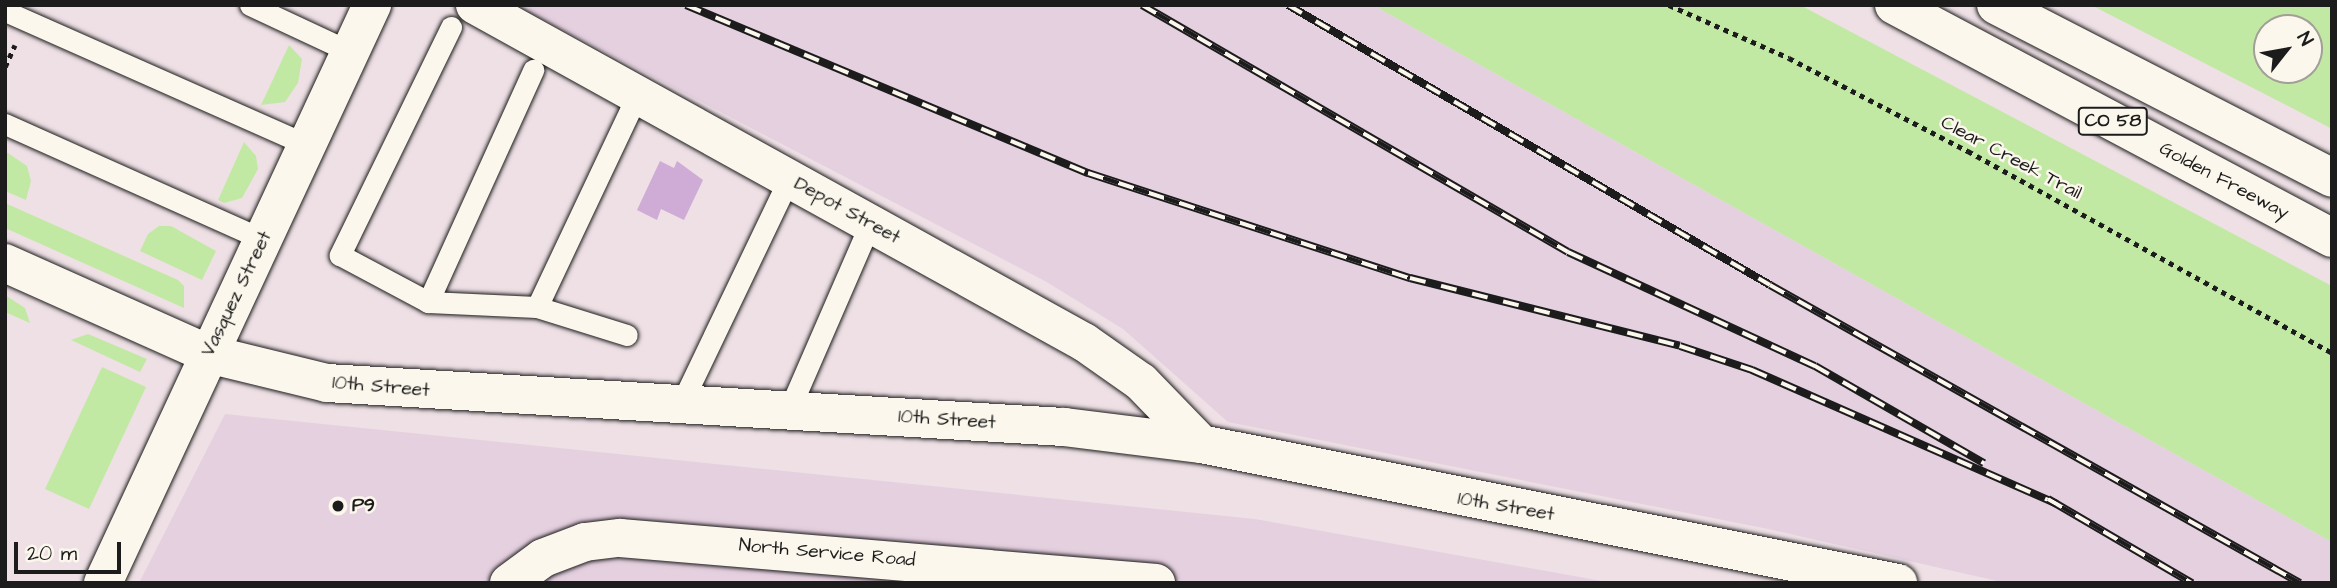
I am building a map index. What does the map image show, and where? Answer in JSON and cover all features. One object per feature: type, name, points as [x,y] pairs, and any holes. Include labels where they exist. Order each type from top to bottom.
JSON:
[{"type":"main road","name":"Vasquez Street","points":[[103,583],[372,5]]},
{"type":"main road","name":"Golden Freeway","points":[[1894,5],[2332,238]]},
{"type":"main road","name":"CO 58","points":[[2001,7],[2332,178]]},
{"type":"main road","name":"Depot Street","points":[[463,16],[637,95],[1084,342],[1141,382],[1201,444]]},
{"type":"main road","name":"10th Street","points":[[5,263],[208,354],[327,383],[1064,427],[1201,444],[1898,583]]},
{"type":"main road","name":"North Service Road","points":[[509,583],[543,558],[585,542],[620,538],[961,574],[1156,583]]},
{"type":"lane","points":[[250,5],[351,52]]},
{"type":"lane","points":[[5,11],[308,145]]},
{"type":"lane","points":[[463,16],[340,255],[428,302],[537,307],[626,335]]},
{"type":"lane","points":[[428,302],[533,71]]},
{"type":"lane","points":[[537,307],[637,95]]},
{"type":"lane","points":[[5,124],[264,240]]},
{"type":"lane","points":[[681,404],[789,179]]},
{"type":"lane","points":[[789,410],[870,224]]},
{"type":"path","name":"Clear Creek Trail","points":[[1669,5],[1790,58],[1968,151],[2332,353]]},
{"type":"shaded area","points":[[515,5],[1373,5],[2332,542],[2332,583],[2006,583],[1768,529],[1228,422],[1123,329],[1045,281]]},
{"type":"shaded area","points":[[225,414],[1255,519],[1613,583],[139,583]]},
{"type":"green space","points":[[1373,5],[1800,5],[2332,286],[2332,542]]},
{"type":"green space","points":[[2091,5],[2332,5],[2332,129]]},
{"type":"green space","points":[[289,45],[302,59],[298,83],[285,102],[261,105]]},
{"type":"green space","points":[[244,142],[256,156],[258,169],[242,198],[224,203],[218,200]]},
{"type":"green space","points":[[5,151],[27,166],[31,181],[26,200],[5,191]]},
{"type":"green space","points":[[5,203],[178,280],[184,286],[184,308],[5,228]]},
{"type":"green space","points":[[159,226],[171,226],[216,251],[202,280],[140,251],[148,234]]},
{"type":"green space","points":[[5,295],[25,308],[30,323],[5,312]]},
{"type":"green space","points":[[88,334],[147,359],[140,372],[71,340]]},
{"type":"green space","points":[[102,367],[146,387],[89,509],[45,489]]},
{"type":"building","points":[[660,161],[674,168],[677,161],[703,180],[684,220],[661,209],[657,220],[637,210]]},
{"type":"railway","points":[[686,5],[1088,173],[1410,278],[1680,346],[1752,370],[2057,504]]},
{"type":"railway","points":[[1142,5],[1568,252],[1815,366],[1984,463]]},
{"type":"railway","points":[[1288,5],[1770,285],[2300,583]]},
{"type":"railway","points":[[2048,499],[2192,583]]},
{"type":"place","name":"P9","points":[[338,506]]}]
